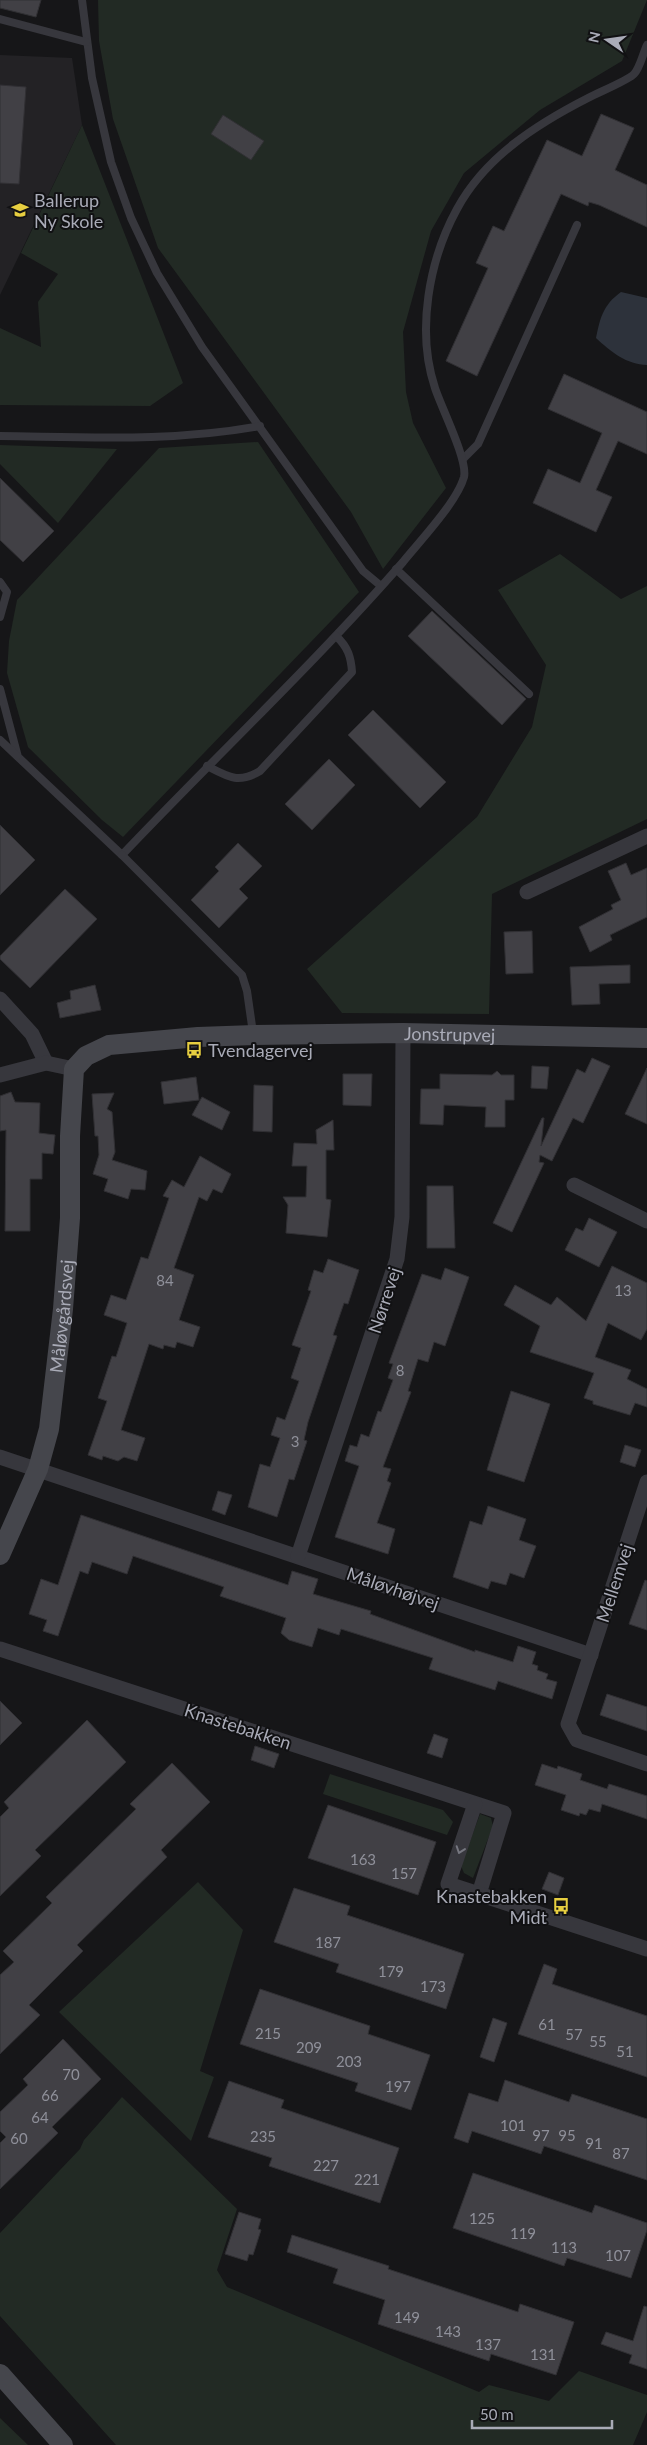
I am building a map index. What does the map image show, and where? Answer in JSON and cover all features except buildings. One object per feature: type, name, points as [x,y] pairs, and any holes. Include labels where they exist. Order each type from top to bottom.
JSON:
[{"type":"street","points":[[527,892],[647,836]]},
{"type":"street","points":[[0,999],[32,1034],[46,1063]]},
{"type":"street","name":"Jonstrupvej","points":[[74,1069],[86,1056],[109,1045],[198,1037],[403,1033],[647,1038]]},
{"type":"street","name":"Nørrevej","points":[[298,1556],[397,1259],[402,1217],[403,1033]]},
{"type":"street","points":[[0,1075],[46,1063],[74,1069]]},
{"type":"street","name":"Måløvgårdsvej","points":[[0,1555],[22,1509],[38,1469],[49,1429],[63,1310],[70,1218],[70,1136],[74,1069]]},
{"type":"street","points":[[574,1185],[647,1221]]},
{"type":"street","name":"Måløvhøjvej","points":[[0,1457],[591,1655]]},
{"type":"street","name":"Mellemvej","points":[[591,1655],[647,1482]]},
{"type":"street","name":"Knastebakken","points":[[0,1649],[504,1813],[479,1894]]},
{"type":"street","points":[[591,1655],[568,1724],[577,1740],[647,1764]]},
{"type":"street","points":[[475,1804],[448,1884],[647,1949]]},
{"type":"street","points":[[0,2374],[63,2445]]},
{"type":"lane","points":[[82,0],[86,42],[111,162],[131,218],[157,273],[202,347],[363,571],[381,586]]},
{"type":"lane","points":[[0,19],[86,42]]},
{"type":"lane","points":[[122,855],[336,636],[396,569],[458,492],[465,474],[463,459],[434,385],[426,345],[428,305],[444,236],[463,200],[479,178],[506,149],[541,123],[634,74],[647,45]]},
{"type":"lane","points":[[463,459],[478,444],[577,225]]},
{"type":"lane","points":[[0,436],[152,438],[226,433],[260,426]]},
{"type":"lane","points":[[396,569],[529,694]]},
{"type":"lane","points":[[0,582],[7,592],[0,617]]},
{"type":"lane","points":[[207,766],[236,779],[249,778],[260,771],[352,672],[351,656],[344,643],[336,636]]},
{"type":"lane","points":[[0,689],[18,757]]},
{"type":"lane","points":[[0,740],[191,922],[242,975],[247,991],[254,1035]]},
{"type":"shaded area","points":[[98,0],[647,0],[622,61],[540,110],[464,173],[431,231],[403,332],[406,392],[413,423],[446,488],[383,569],[351,512],[158,248],[113,119],[99,41]]},
{"type":"shaded area","name":"Ballerup Ny Skole","points":[[0,55],[72,58],[82,125],[0,295]]},
{"type":"shaded area","points":[[82,125],[183,383],[150,406],[0,405],[0,328],[41,347],[38,302],[58,274],[21,253]]},
{"type":"shaded area","points":[[621,292],[647,298],[647,365],[626,360],[596,338],[603,312]]},
{"type":"shaded area","points":[[258,442],[359,592],[123,837],[102,820],[28,747],[7,673],[9,641],[17,600],[159,448]]},
{"type":"shaded area","points":[[0,445],[117,449],[58,523],[0,464]]},
{"type":"shaded area","points":[[560,554],[621,599],[647,586],[647,819],[492,894],[489,1014],[342,1013],[307,969],[477,817],[532,727],[546,665],[498,590]]},
{"type":"shaded area","points":[[330,1774],[443,1810],[453,1822],[447,1835],[323,1794]]},
{"type":"shaded area","points":[[480,1814],[491,1818],[493,1826],[473,1878],[464,1873],[461,1866]]},
{"type":"shaded area","points":[[198,1882],[243,1930],[200,2071],[214,2077],[191,2141],[59,2012]]},
{"type":"shaded area","points":[[122,2097],[237,2209],[217,2270],[227,2287],[479,2392],[489,2385],[549,2401],[579,2371],[647,2395],[647,2412],[633,2445],[116,2445],[0,2316],[0,2233],[80,2149],[84,2140]]},
{"type":"shaded area","points":[[0,2418],[28,2445],[0,2445]]},
{"type":"place","name":"Ballerup Ny Skole","points":[[20,210]]},
{"type":"place","name":"Tvendagervej","points":[[194,1050]]},
{"type":"place","name":"Knastebakken Midt","points":[[561,1906]]}]
